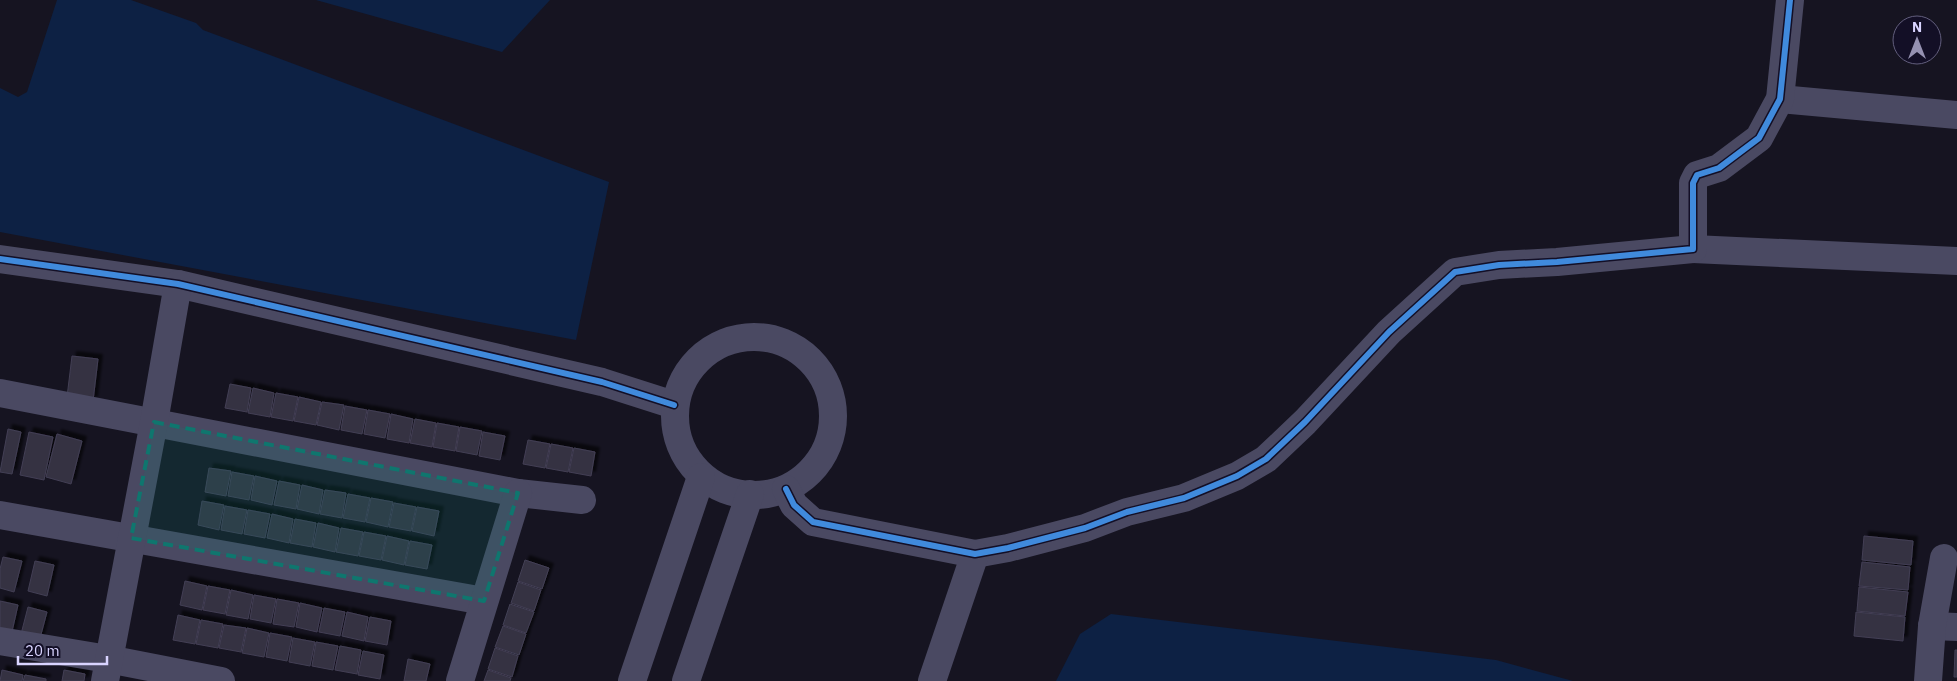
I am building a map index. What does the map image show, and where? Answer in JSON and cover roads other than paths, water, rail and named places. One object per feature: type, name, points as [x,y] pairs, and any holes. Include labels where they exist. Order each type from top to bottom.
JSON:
[{"type":"street","points":[[1693,249],[1693,184],[1697,175],[1719,168],[1759,138],[1780,99],[1790,0]]},
{"type":"street","points":[[1780,99],[1957,115]]},
{"type":"street","points":[[786,489],[794,505],[812,522],[976,554],[1008,548],[1085,528],[1127,512],[1184,498],[1237,476],[1266,459],[1287,441],[1389,332],[1455,272],[1499,265],[1566,261],[1693,249],[1957,261]]},
{"type":"street","points":[[0,259],[178,284],[602,382],[674,406]]},
{"type":"street","points":[[107,670],[178,284]]},
{"type":"street","points":[[759,338],[785,343],[803,354],[820,372],[832,394],[834,421],[827,445],[814,468],[797,485],[776,493],[750,494],[701,477],[687,459],[680,444],[676,429],[674,406],[681,383],[693,366],[713,349],[734,341],[759,338]]},
{"type":"street","points":[[0,393],[518,493],[582,500]]},
{"type":"street","points":[[632,681],[701,477]]},
{"type":"street","points":[[460,681],[518,493]]},
{"type":"street","points":[[686,681],[750,494]]},
{"type":"street","points":[[0,515],[484,601]]},
{"type":"street","points":[[932,681],[976,554]]},
{"type":"street","points":[[1928,681],[1944,627],[1944,558]]},
{"type":"street","points":[[0,641],[107,670],[221,681]]},
{"type":"water","points":[[57,0],[131,0],[196,23],[203,30],[609,182],[576,340],[0,232],[0,88],[18,97],[27,92]]},
{"type":"water","points":[[316,0],[550,0],[502,52]]},
{"type":"water","points":[[1111,614],[1496,660],[1573,681],[1056,681],[1080,634]]}]
